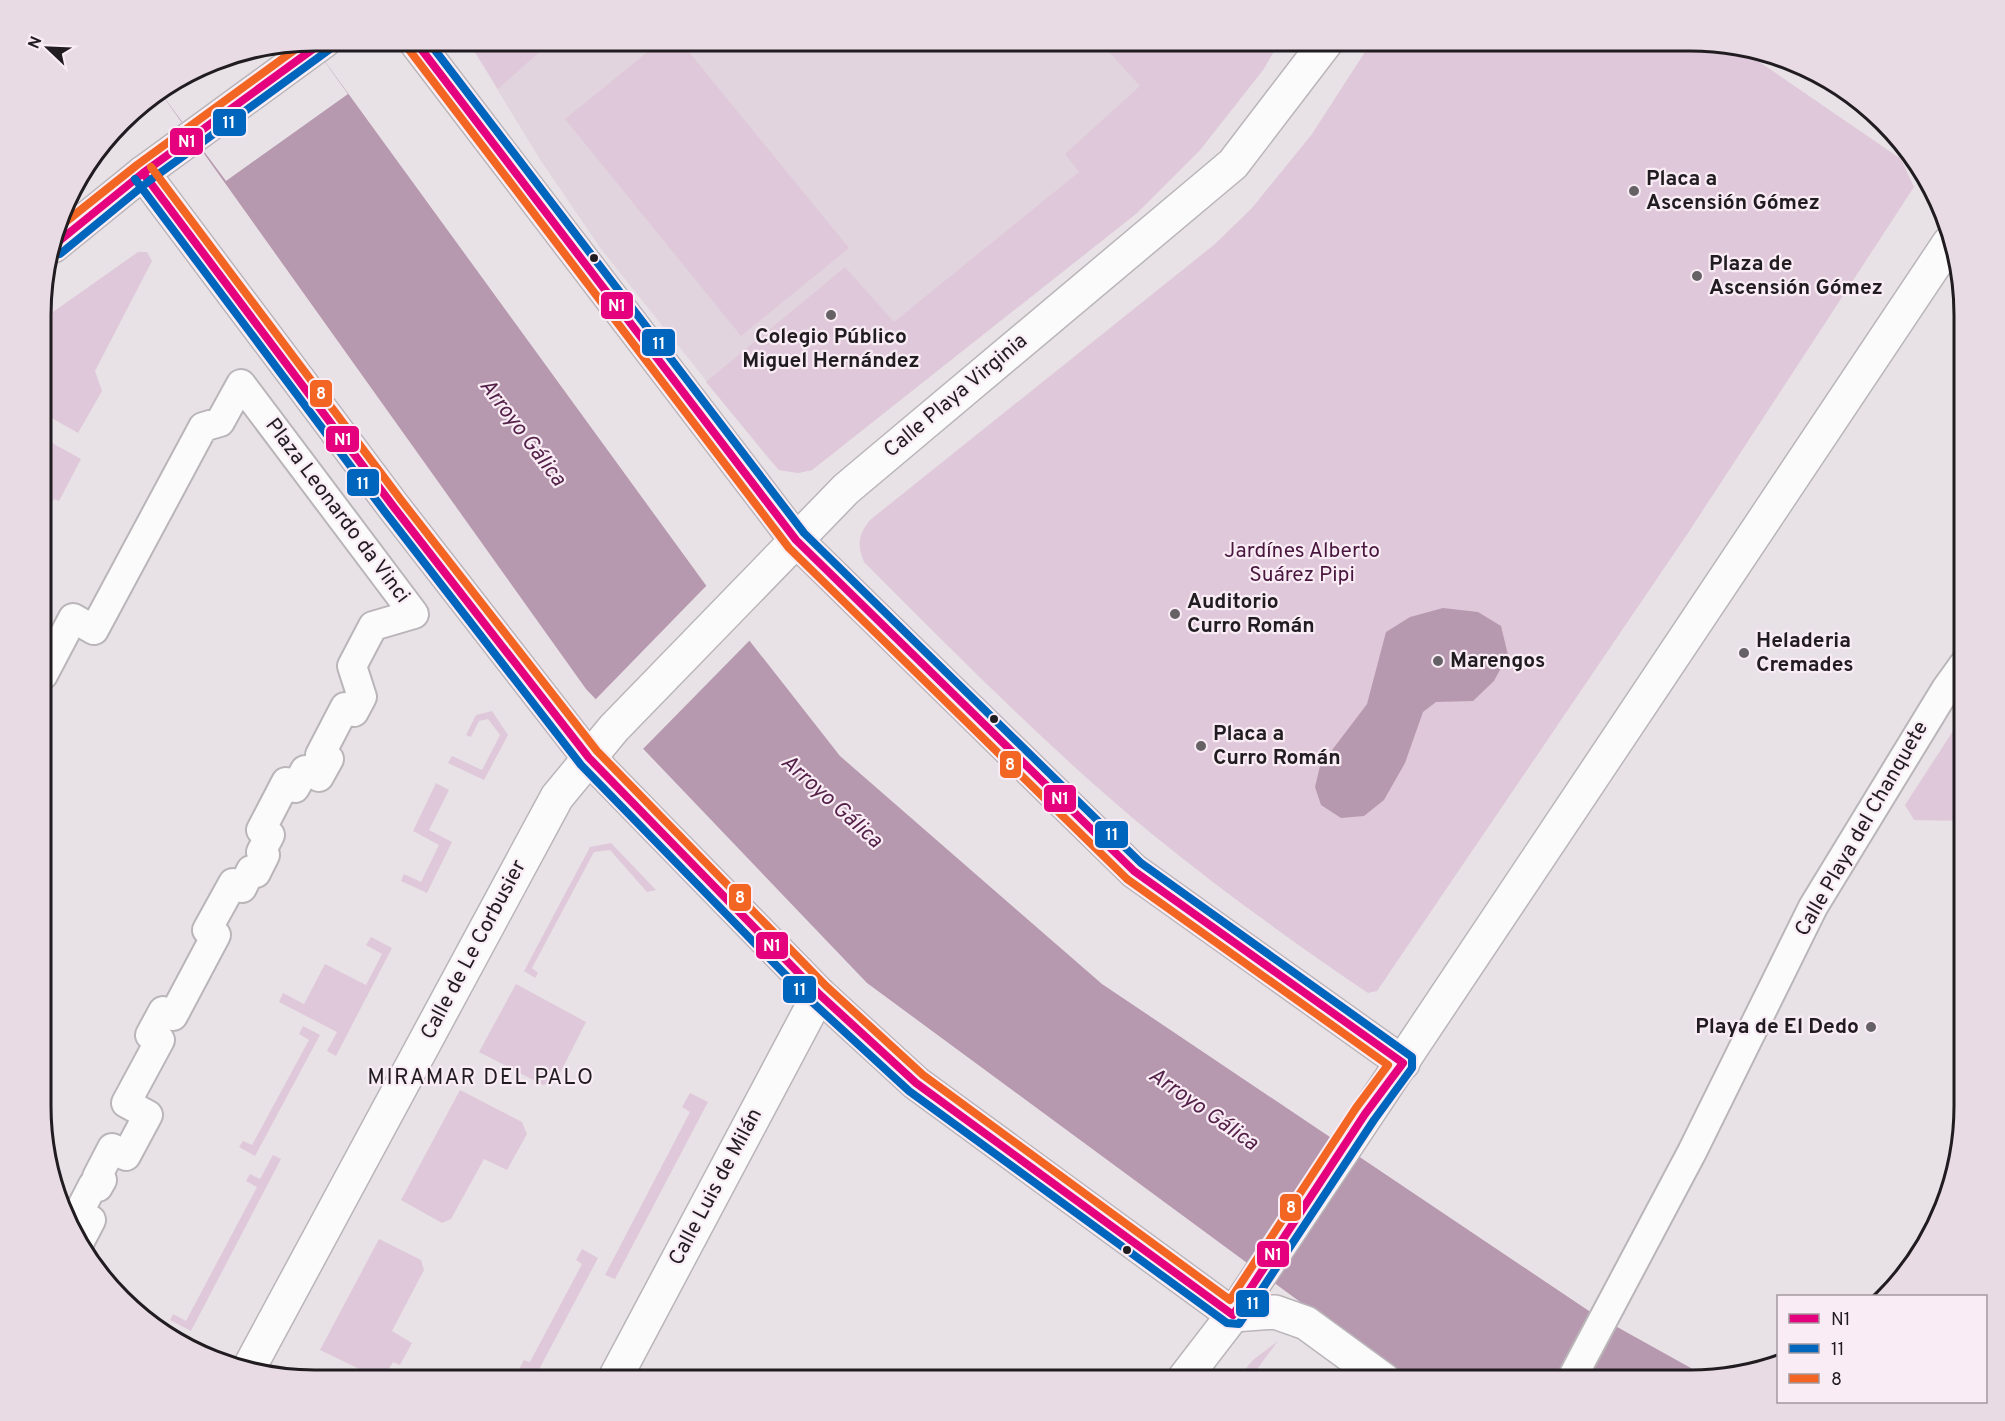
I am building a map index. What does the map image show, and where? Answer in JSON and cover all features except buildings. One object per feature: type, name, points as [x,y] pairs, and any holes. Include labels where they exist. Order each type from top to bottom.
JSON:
[{"type":"street","points":[[63,238],[143,173],[309,51]]},
{"type":"street","points":[[423,51],[796,540],[1134,871],[1403,1063]]},
{"type":"street","name":"Calle Playa Virginia","points":[[597,749],[846,489],[1233,164],[1319,51]]},
{"type":"street","points":[[143,173],[393,506],[597,749],[819,994],[916,1083],[1233,1315],[1275,1312],[1306,1323],[1370,1370]]},
{"type":"street","points":[[1191,1370],[1233,1315],[1403,1063],[1946,250]]},
{"type":"street","name":"Plaza Leonardo da Vinci","points":[[51,660],[73,618],[94,630],[203,427],[220,422],[241,384],[414,614],[373,626],[352,666],[362,697],[354,712],[345,707],[337,722],[320,755],[329,759],[319,777],[305,770],[295,788],[286,783],[261,830],[270,835],[261,852],[265,855],[256,873],[251,870],[242,888],[233,883],[207,930],[216,935],[173,1016],[163,1011],[150,1035],[160,1040],[126,1103],[148,1115],[126,1156],[112,1148],[97,1178],[102,1180],[98,1186],[93,1185],[78,1214],[91,1220],[84,1234]]},
{"type":"street","name":"Calle Playa del Chanquete","points":[[1576,1370],[1692,1152],[1824,886],[1954,679]]},
{"type":"street","name":"Calle de Le Corbusier","points":[[252,1362],[557,797],[597,749]]},
{"type":"street","name":"Calle Luis de Milán","points":[[619,1370],[819,994]]},
{"type":"shaded area","name":"Colegio Público Miguel Hernández","points":[[474,51],[1274,51],[1263,70],[1200,150],[1137,213],[812,470],[798,473],[779,470],[767,457],[601,249],[539,158]]},
{"type":"green space","points":[[474,51],[541,51],[498,89]]},
{"type":"green space","points":[[649,51],[688,51],[849,248],[741,336],[565,119]]},
{"type":"green space","points":[[1108,51],[1274,51],[1263,70],[1200,150],[1137,213],[812,470],[798,473],[779,470],[706,382],[845,267],[894,322],[1079,172],[1065,154],[1140,86]]},
{"type":"green space","name":"Jardínes Alberto Suárez Pipi","points":[[1366,51],[1690,51],[1725,53],[1756,59],[1901,159],[1914,187],[1688,533],[1377,991],[1368,993],[1231,896],[1114,802],[934,632],[864,562],[860,550],[861,535],[870,520],[1215,244],[1252,208],[1312,134]]},
{"type":"green space","points":[[138,252],[147,252],[152,261],[95,371],[102,391],[78,433],[51,418],[51,313]]},
{"type":"green space","points":[[51,442],[81,459],[59,501],[54,499],[51,504]]},
{"type":"green space","points":[[492,711],[508,735],[484,780],[448,763],[452,756],[482,770],[500,735],[488,719],[479,721],[471,737],[466,735],[476,715]]},
{"type":"green space","points":[[1954,729],[1954,821],[1914,820],[1905,805]]},
{"type":"green space","points":[[436,783],[449,790],[429,830],[452,842],[427,893],[401,881],[404,874],[421,882],[439,845],[413,831]]},
{"type":"green space","points":[[611,843],[656,890],[647,892],[610,850],[594,852],[532,968],[538,973],[535,978],[524,971],[590,847]]},
{"type":"green space","points":[[371,937],[392,948],[336,1056],[327,1051],[337,1032],[279,1002],[283,993],[304,1004],[325,964],[366,985],[382,954],[366,945]]},
{"type":"green space","points":[[516,984],[586,1022],[556,1081],[543,1085],[479,1052]]},
{"type":"green space","points":[[303,1026],[320,1035],[255,1156],[239,1147],[243,1141],[252,1145],[309,1040],[299,1034]]},
{"type":"green space","points":[[460,1090],[522,1122],[527,1134],[507,1170],[484,1159],[451,1219],[442,1223],[401,1200]]},
{"type":"green space","points":[[690,1093],[708,1102],[615,1279],[605,1275],[690,1112],[682,1107]]},
{"type":"green space","points":[[273,1155],[281,1159],[191,1331],[170,1320],[173,1314],[186,1321],[257,1187],[246,1181],[250,1174],[260,1179]]},
{"type":"green space","points":[[379,1239],[421,1260],[424,1270],[392,1331],[412,1343],[400,1365],[393,1362],[388,1370],[361,1370],[320,1350]]},
{"type":"green space","points":[[582,1249],[598,1258],[539,1370],[519,1369],[524,1360],[530,1362],[582,1264],[576,1260]]},
{"type":"green space","points":[[1278,1341],[1256,1370],[1244,1370],[1253,1360]]},
{"type":"water","name":"Arroyo Gálica","points":[[317,51],[705,584],[840,756],[1102,984],[1592,1313],[1694,1370],[1392,1370],[867,983],[586,689],[164,98],[168,95],[198,78],[230,65],[280,53]]},
{"type":"water","points":[[1443,608],[1478,612],[1501,626],[1508,655],[1494,681],[1473,701],[1436,702],[1423,712],[1405,763],[1384,800],[1364,816],[1341,818],[1321,805],[1315,787],[1320,766],[1367,704],[1386,632],[1410,617]]},
{"type":"pier","points":[[317,51],[348,94],[226,181],[164,98],[198,78],[230,65],[280,53]]},
{"type":"pier","points":[[709,583],[752,638],[641,751],[594,701]]},
{"type":"transit line","name":"N1","points":[[63,238],[143,173],[310,51]]},
{"type":"transit line","name":"11","points":[[60,254],[149,181],[327,51]]},
{"type":"transit line","name":"8","points":[[151,167],[401,500],[597,751],[826,986],[923,1075],[1230,1300],[1356,1108],[1388,1065],[1127,879],[789,548],[410,51]]},
{"type":"transit line","name":"N1","points":[[143,173],[393,506],[589,758],[819,994],[916,1083],[1233,1315],[1365,1114],[1403,1063],[1134,871],[796,540],[423,51]]},
{"type":"transit line","name":"11","points":[[135,179],[385,512],[581,765],[811,1001],[909,1091],[1227,1323],[1239,1324],[1374,1120],[1412,1068],[1412,1057],[1141,863],[804,533],[436,51]]},
{"type":"transit line","name":"8","points":[[69,219],[137,165],[291,52]]},
{"type":"place","name":"Placa a Ascensión Gómez","points":[[1634,191]]},
{"type":"place","name":"Plaza de Ascensión Gómez","points":[[1697,276]]},
{"type":"place","name":"Colegio Público Miguel Hernández","points":[[831,315]]},
{"type":"place","name":"Auditorio Curro Román","points":[[1175,614]]},
{"type":"place","name":"Heladeria Cremades","points":[[1744,653]]},
{"type":"place","name":"Marengos","points":[[1438,661]]},
{"type":"place","name":"Placa a Curro Román","points":[[1201,746]]},
{"type":"place","name":"Playa de El Dedo","points":[[1871,1027]]},
{"type":"district","name":"MIRAMAR DEL PALO","points":[[481,1078]]}]
